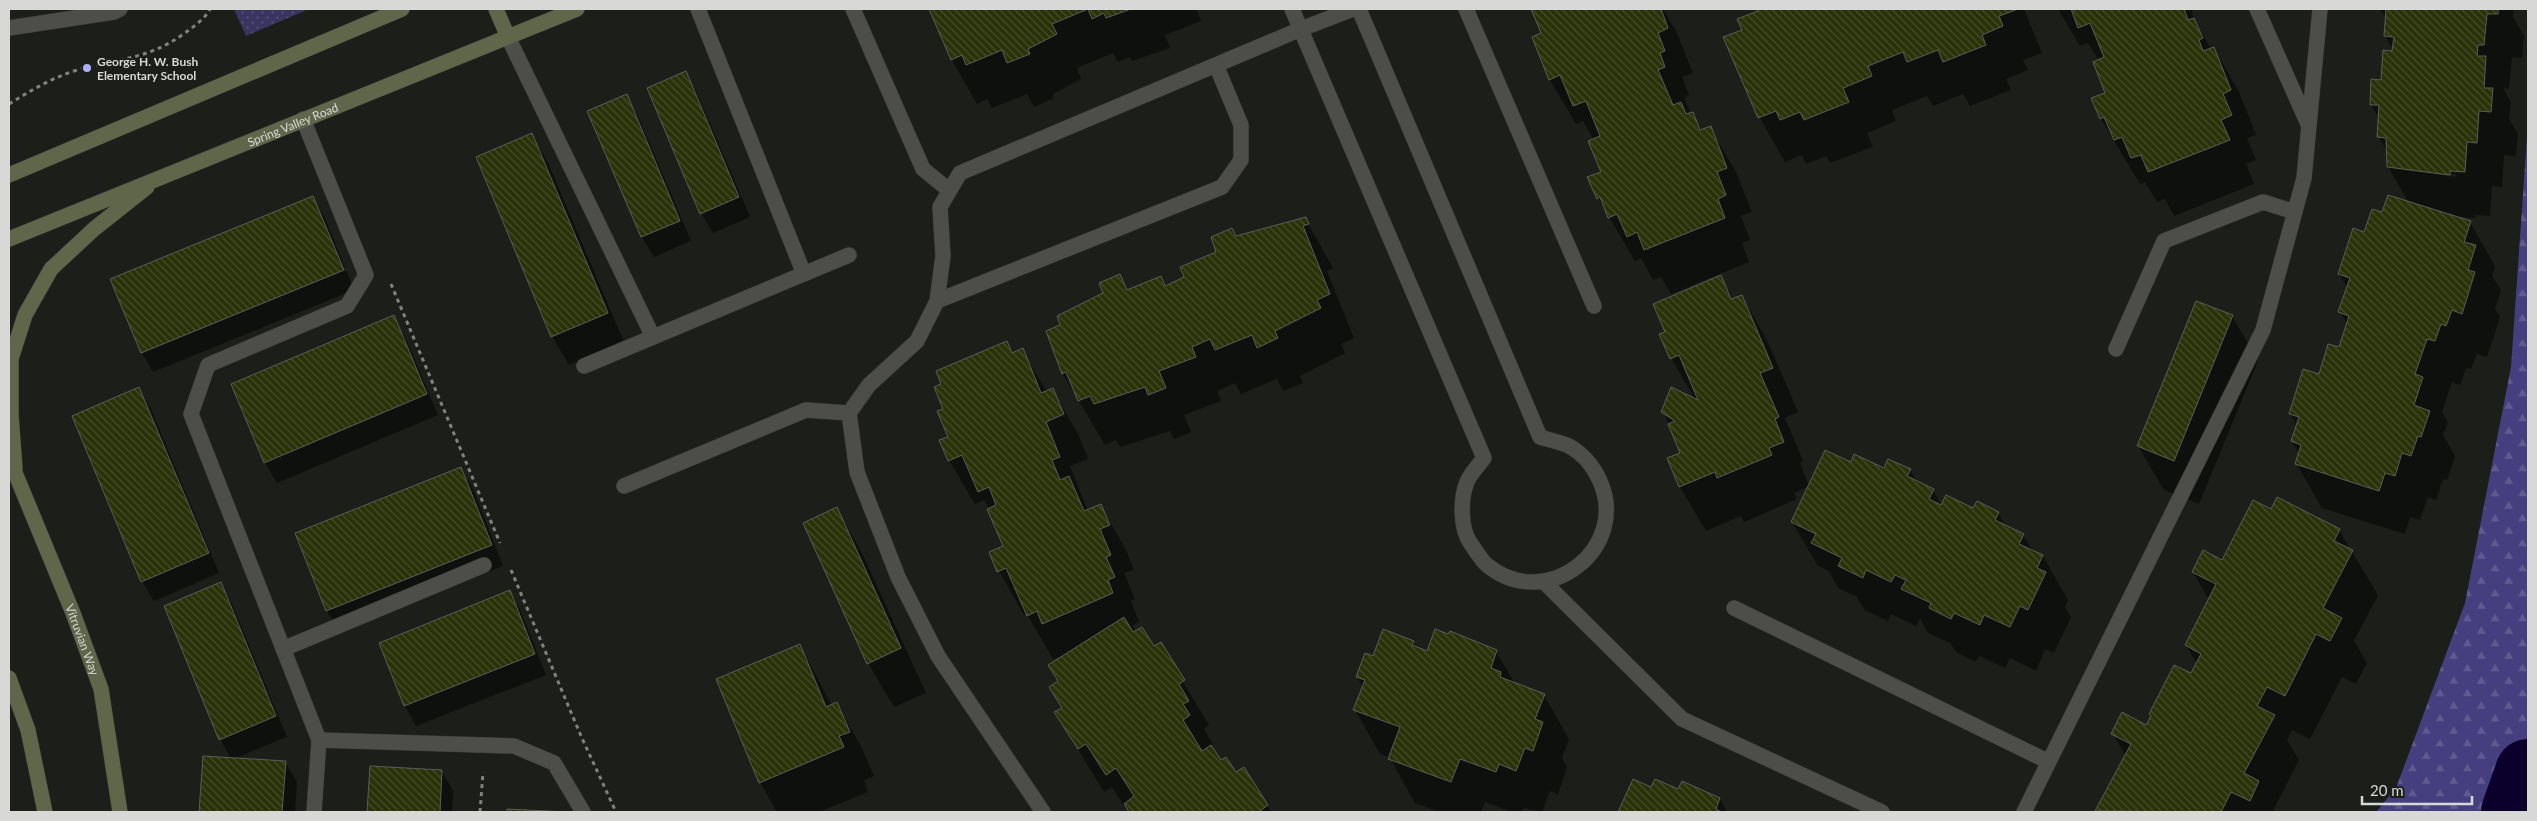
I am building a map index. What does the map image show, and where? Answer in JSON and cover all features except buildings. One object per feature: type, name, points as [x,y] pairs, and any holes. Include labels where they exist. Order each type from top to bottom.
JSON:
[{"type":"main road","points":[[9,175],[402,9]]},
{"type":"main road","points":[[496,9],[508,37]]},
{"type":"main road","name":"Spring Valley Road","points":[[9,239],[162,175],[576,9]]},
{"type":"main road","points":[[16,475],[11,414],[11,359],[25,315],[51,269],[94,229],[162,175]]},
{"type":"main road","name":"Vitruvian Way","points":[[9,458],[73,612],[100,688],[120,812]]},
{"type":"main road","points":[[9,678],[28,730],[46,812]]},
{"type":"lane","points":[[9,28],[114,12],[120,9]]},
{"type":"lane","points":[[698,9],[804,274]]},
{"type":"lane","points":[[853,9],[923,169],[949,190]]},
{"type":"lane","points":[[1292,9],[1484,458],[1467,482],[1461,512],[1469,542],[1487,565],[1514,580],[1544,582],[1572,572],[1595,551],[1606,523],[1606,493],[1592,465],[1569,446],[1540,437],[1359,9]]},
{"type":"lane","points":[[1043,812],[938,656],[898,577],[857,472],[849,413],[870,385],[916,341],[937,300],[943,256],[940,207],[960,173],[1301,29],[1353,9]]},
{"type":"lane","points":[[1466,9],[1594,306]]},
{"type":"lane","points":[[2258,9],[2309,127]]},
{"type":"lane","points":[[2024,812],[2263,330],[2304,178],[2320,9]]},
{"type":"lane","points":[[508,37],[653,337]]},
{"type":"lane","points":[[937,300],[1222,186],[1241,160],[1241,125],[1216,65]]},
{"type":"lane","points":[[303,120],[366,275],[347,306],[208,365],[191,414],[320,740],[314,812]]},
{"type":"lane","points":[[2116,349],[2164,241],[2263,202],[2295,212]]},
{"type":"lane","points":[[584,366],[849,255]]},
{"type":"lane","points":[[624,486],[806,410],[849,413]]},
{"type":"lane","points":[[283,648],[484,566]]},
{"type":"lane","points":[[1544,582],[1682,720],[1882,812]]},
{"type":"lane","points":[[1734,608],[2049,762]]},
{"type":"lane","points":[[320,740],[514,746],[554,764],[583,812]]},
{"type":"path","points":[[9,104],[51,80],[75,71],[141,57],[168,45],[195,26],[210,9]]},
{"type":"path","points":[[390,281],[500,545]]},
{"type":"path","points":[[508,563],[581,736],[616,812]]},
{"type":"green space","points":[[2528,122],[2528,812],[2376,812],[2396,788],[2465,603],[2511,367]]},
{"type":"shaded area","points":[[234,9],[309,9],[246,36]]},
{"type":"waterway","points":[[2514,812],[2528,772]]},
{"type":"place","name":"George H. W. Bush Elementary School","points":[[87,68]]}]
